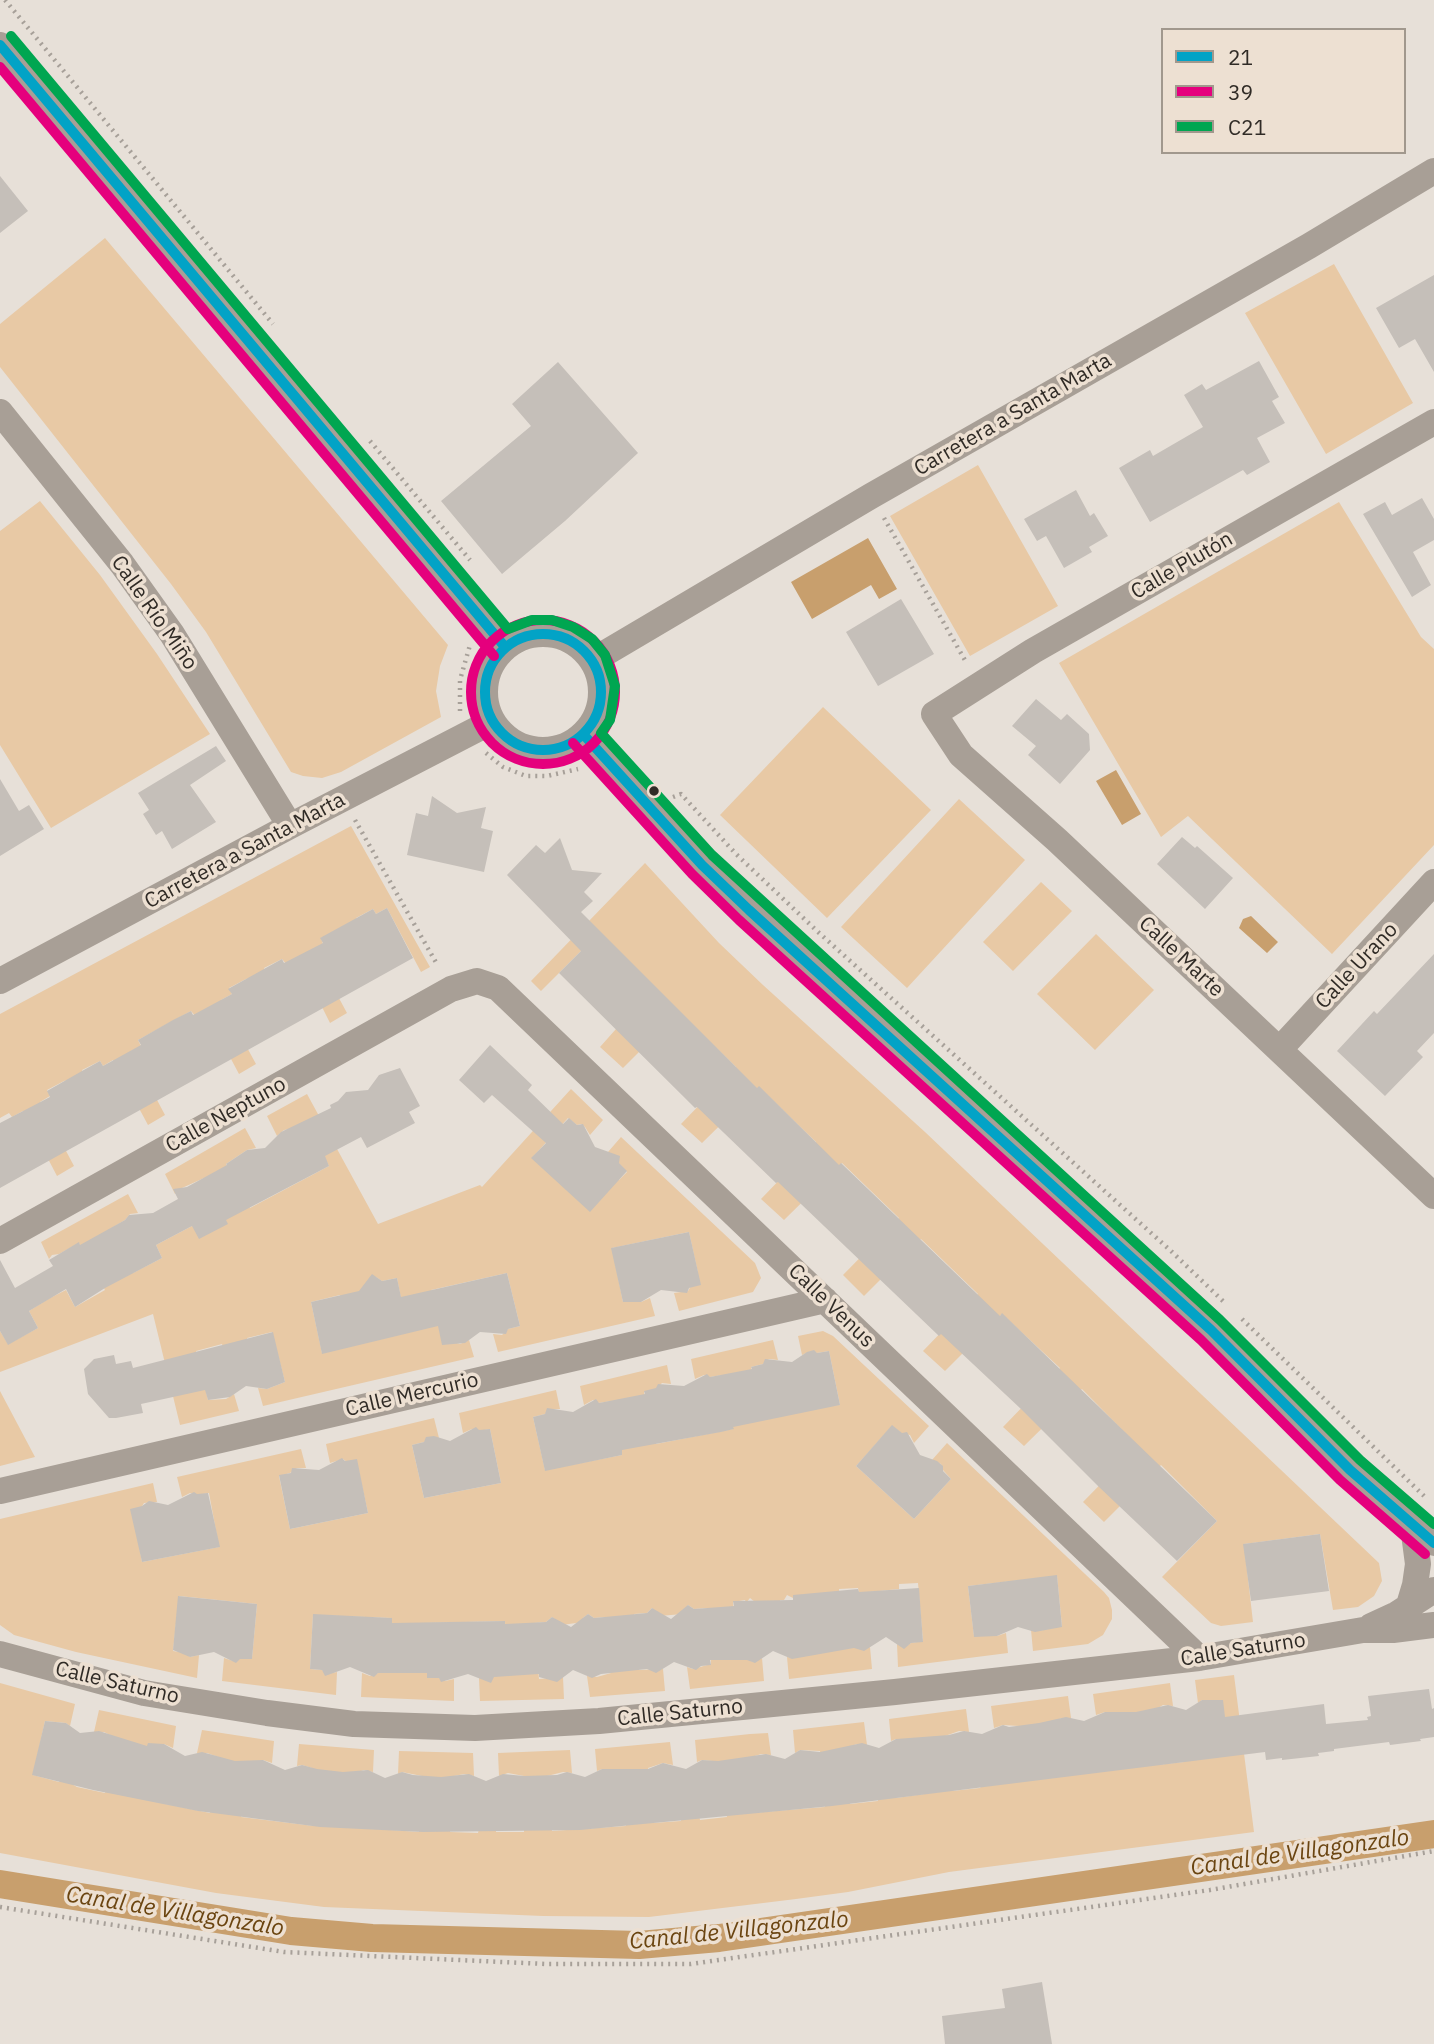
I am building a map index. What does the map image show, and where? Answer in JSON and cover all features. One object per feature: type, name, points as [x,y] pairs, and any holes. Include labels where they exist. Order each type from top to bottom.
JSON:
[{"type":"street","points":[[0,45],[505,647]]},
{"type":"street","name":"Carretera a Santa Marta","points":[[592,661],[871,496],[1310,246],[1434,170]]},
{"type":"street","name":"Calle Río Miño","points":[[0,412],[121,564],[172,634],[290,826]]},
{"type":"street","name":"Calle Plutón","points":[[934,714],[1033,652],[1434,422]]},
{"type":"street","points":[[535,634],[551,634],[568,639],[581,648],[592,661],[601,688],[597,715],[583,734],[569,744],[541,751],[519,746],[491,722],[485,704],[486,679],[492,662],[505,647],[535,634]]},
{"type":"street","name":"Calle Marte","points":[[934,714],[961,755],[1057,839],[1434,1196]]},
{"type":"street","name":"Carretera a Santa Marta","points":[[0,981],[491,722]]},
{"type":"street","points":[[583,734],[702,865],[749,910],[1211,1330],[1350,1470],[1434,1543]]},
{"type":"street","name":"Calle Urano","points":[[1280,1049],[1434,882]]},
{"type":"street","name":"Calle Venus","points":[[451,989],[477,981],[498,988],[1199,1658]]},
{"type":"street","name":"Calle Neptuno","points":[[0,1241],[451,989]]},
{"type":"street","name":"Calle Mercurio","points":[[0,1491],[825,1300]]},
{"type":"street","points":[[1413,1526],[1418,1564],[1415,1585],[1424,1619]]},
{"type":"street","name":"Calle Saturno","points":[[0,1654],[144,1693],[267,1713],[367,1724],[475,1728],[599,1721],[1199,1658],[1363,1630],[1397,1614],[1424,1619],[1434,1590]]},
{"type":"path","points":[[5,0],[280,333]]},
{"type":"path","points":[[364,434],[477,568]]},
{"type":"path","points":[[871,496],[967,663]]},
{"type":"path","points":[[666,800],[681,794],[736,854],[817,931],[1230,1307]]},
{"type":"path","points":[[354,818],[438,965]]},
{"type":"path","points":[[1239,1317],[1425,1496]]},
{"type":"path","points":[[0,1907],[284,1952],[546,1964],[691,1964],[1210,1890],[1434,1851]]},
{"type":"shaded area","points":[[105,238],[448,645],[440,666],[436,691],[441,717],[341,772],[322,778],[291,772],[206,632],[0,367],[0,324]]},
{"type":"shaded area","points":[[1334,264],[1413,403],[1326,454],[1245,313]]},
{"type":"shaded area","points":[[978,465],[1058,606],[970,656],[890,516]]},
{"type":"shaded area","points":[[40,501],[100,575],[210,734],[51,828],[0,745],[0,531]]},
{"type":"shaded area","points":[[1339,502],[1421,637],[1434,649],[1434,845],[1332,954],[1188,816],[1161,837],[1059,663]]},
{"type":"shaded area","points":[[868,538],[897,589],[879,599],[871,585],[812,619],[791,582]]},
{"type":"shaded area","points":[[823,707],[931,810],[827,918],[720,815]]},
{"type":"shaded area","points":[[1116,770],[1141,814],[1122,825],[1096,781]]},
{"type":"shaded area","points":[[959,799],[1025,860],[907,988],[841,927]]},
{"type":"shaded area","points":[[351,826],[430,967],[421,972],[387,908],[376,914],[373,909],[356,918],[358,924],[321,938],[323,944],[313,950],[347,1013],[330,1023],[322,1007],[282,959],[264,968],[267,975],[246,979],[229,988],[232,994],[221,1000],[256,1064],[239,1074],[231,1059],[191,1011],[138,1040],[141,1046],[131,1051],[165,1115],[148,1125],[113,1060],[103,1066],[100,1061],[82,1070],[85,1077],[64,1081],[47,1090],[50,1096],[40,1102],[74,1166],[57,1176],[23,1111],[12,1117],[9,1113],[0,1118],[0,1014]]},
{"type":"shaded area","points":[[645,863],[719,943],[763,985],[925,1132],[1379,1563],[1382,1581],[1374,1596],[1358,1607],[1333,1610],[1320,1534],[1244,1544],[1253,1622],[1221,1626],[1211,1623],[1162,1577],[1217,1521],[1161,1465],[1104,1522],[1083,1502],[1138,1446],[1082,1389],[1024,1446],[1003,1427],[1060,1368],[1002,1314],[945,1371],[923,1351],[978,1294],[921,1239],[864,1296],[843,1275],[899,1218],[842,1163],[784,1220],[761,1199],[816,1142],[759,1087],[702,1143],[681,1124],[736,1067],[679,1012],[623,1068],[600,1047],[616,1029],[600,932],[541,991],[531,981]]},
{"type":"shaded area","points":[[1041,882],[1072,911],[1013,971],[983,942]]},
{"type":"shaded area","points":[[1251,916],[1278,942],[1267,953],[1239,928],[1243,919]]},
{"type":"shaded area","points":[[1096,934],[1154,990],[1095,1050],[1037,994]]},
{"type":"shaded area","points":[[571,1089],[603,1120],[590,1135],[585,1127],[568,1118],[532,1158],[619,1180],[627,1172],[608,1152],[621,1137],[755,1263],[761,1278],[753,1292],[679,1311],[674,1293],[688,1291],[698,1273],[689,1232],[612,1248],[623,1302],[641,1302],[650,1298],[655,1316],[498,1352],[493,1334],[502,1335],[508,1329],[520,1326],[507,1273],[431,1290],[454,1342],[460,1344],[469,1340],[474,1357],[263,1406],[258,1388],[267,1389],[285,1382],[272,1332],[247,1338],[250,1352],[226,1358],[222,1344],[196,1351],[208,1400],[226,1399],[234,1394],[239,1411],[180,1425],[153,1314],[0,1372],[0,1331],[8,1344],[38,1328],[29,1311],[48,1299],[66,1290],[75,1307],[105,1290],[79,1243],[52,1255],[49,1259],[41,1242],[128,1194],[138,1213],[130,1214],[110,1229],[133,1273],[162,1258],[156,1245],[192,1226],[204,1178],[175,1194],[165,1174],[245,1128],[256,1148],[247,1150],[226,1164],[250,1208],[329,1166],[325,1158],[290,1129],[277,1136],[267,1116],[307,1094],[378,1224],[480,1185],[482,1187]],"holes":[[[376,1277],[382,1281],[397,1278],[407,1329],[322,1353],[311,1302],[340,1295],[345,1318],[369,1279]]]},
{"type":"shaded area","points":[[823,1331],[833,1336],[929,1426],[914,1443],[910,1435],[901,1433],[892,1426],[856,1466],[914,1519],[951,1479],[941,1464],[932,1460],[947,1443],[1109,1598],[1112,1619],[1103,1635],[1088,1644],[1033,1651],[1031,1630],[1062,1626],[1057,1576],[968,1586],[974,1636],[997,1636],[1006,1633],[1008,1653],[898,1667],[897,1644],[904,1647],[923,1641],[918,1583],[899,1584],[899,1589],[859,1593],[858,1588],[839,1589],[844,1649],[856,1647],[862,1650],[870,1647],[872,1669],[789,1679],[787,1657],[796,1658],[793,1595],[793,1598],[787,1595],[784,1600],[780,1600],[780,1604],[755,1602],[750,1598],[746,1603],[745,1600],[733,1602],[738,1659],[753,1662],[762,1658],[764,1681],[690,1689],[687,1667],[693,1669],[711,1664],[707,1608],[694,1609],[688,1605],[683,1614],[659,1616],[652,1608],[647,1613],[634,1614],[639,1670],[663,1669],[665,1691],[590,1697],[587,1676],[597,1677],[611,1673],[606,1617],[594,1618],[588,1614],[583,1618],[583,1622],[562,1625],[552,1617],[546,1622],[534,1623],[539,1679],[563,1677],[564,1699],[480,1701],[479,1678],[494,1676],[506,1664],[505,1621],[426,1623],[439,1678],[445,1681],[454,1679],[454,1701],[361,1697],[362,1673],[370,1676],[390,1673],[392,1618],[313,1615],[310,1669],[322,1670],[327,1674],[337,1672],[336,1695],[222,1681],[224,1658],[233,1661],[252,1658],[257,1604],[179,1596],[173,1651],[185,1653],[190,1657],[199,1655],[197,1678],[76,1652],[14,1635],[0,1625],[0,1519],[153,1483],[157,1502],[144,1503],[134,1520],[142,1562],[219,1547],[209,1493],[190,1493],[182,1497],[177,1477],[301,1449],[306,1468],[297,1468],[279,1476],[290,1529],[368,1513],[359,1472],[343,1459],[330,1463],[326,1444],[434,1418],[439,1438],[430,1437],[424,1442],[412,1445],[424,1498],[501,1483],[490,1429],[472,1429],[463,1433],[459,1413],[556,1390],[560,1409],[551,1409],[545,1414],[533,1417],[545,1470],[622,1455],[611,1401],[599,1403],[593,1400],[584,1405],[580,1386],[667,1365],[671,1384],[662,1383],[656,1389],[644,1392],[656,1444],[733,1429],[722,1375],[704,1375],[695,1379],[691,1359],[773,1340],[778,1360],[769,1359],[763,1364],[751,1367],[760,1409],[840,1405],[829,1351],[811,1351],[802,1355],[798,1336]]},
{"type":"shaded area","points":[[0,1391],[35,1457],[0,1466]]},
{"type":"shaded area","points":[[1234,1675],[1254,1832],[949,1872],[848,1892],[649,1917],[543,1916],[324,1907],[216,1893],[0,1853],[0,1683],[75,1704],[70,1726],[66,1723],[45,1721],[33,1775],[59,1782],[61,1778],[77,1787],[105,1793],[118,1739],[104,1732],[94,1732],[99,1710],[176,1726],[173,1748],[164,1744],[137,1798],[210,1813],[221,1758],[197,1753],[202,1730],[274,1741],[272,1763],[263,1760],[241,1817],[314,1826],[312,1768],[297,1766],[299,1744],[374,1750],[373,1772],[358,1772],[391,1830],[419,1832],[422,1776],[402,1772],[398,1774],[399,1751],[473,1753],[474,1776],[464,1774],[449,1777],[450,1832],[478,1833],[479,1829],[496,1828],[496,1832],[524,1832],[524,1776],[508,1773],[499,1776],[498,1753],[570,1750],[572,1773],[547,1776],[552,1831],[626,1826],[622,1770],[597,1771],[595,1749],[670,1742],[673,1765],[663,1763],[648,1768],[653,1823],[681,1821],[681,1817],[699,1815],[700,1820],[727,1817],[713,1761],[697,1762],[695,1740],[750,1734],[768,1733],[771,1755],[755,1756],[751,1813],[825,1807],[820,1751],[800,1750],[795,1753],[793,1730],[864,1722],[867,1745],[857,1744],[842,1749],[850,1804],[878,1801],[878,1797],[896,1798],[924,1794],[907,1740],[891,1741],[889,1719],[966,1709],[969,1732],[959,1731],[945,1736],[952,1791],[980,1788],[1019,1726],[1003,1725],[994,1728],[991,1706],[1068,1696],[1071,1718],[1056,1721],[1054,1777],[1111,1713],[1096,1715],[1093,1694],[1170,1683],[1173,1706],[1163,1705],[1158,1708],[1156,1765],[1184,1762],[1213,1701],[1202,1700],[1198,1703],[1195,1680]]},
{"type":"building","points":[[0,176],[28,211],[0,233]]},
{"type":"building","points":[[1434,275],[1434,372],[1415,339],[1399,348],[1376,308]]},
{"type":"building","points":[[1259,361],[1279,397],[1272,401],[1285,423],[1257,438],[1270,462],[1247,475],[1243,470],[1150,522],[1119,468],[1150,450],[1153,456],[1203,427],[1184,395],[1202,384],[1206,390]]},
{"type":"building","points":[[558,362],[638,453],[565,521],[502,574],[441,501],[531,426],[512,404]]},
{"type":"building","points":[[1076,490],[1090,516],[1094,513],[1108,536],[1089,547],[1092,552],[1064,568],[1046,536],[1037,541],[1024,519]]},
{"type":"building","points":[[1422,498],[1434,519],[1434,540],[1413,552],[1431,585],[1412,597],[1363,514],[1385,502],[1392,515]]},
{"type":"building","points":[[901,599],[934,654],[878,686],[846,632]]},
{"type":"building","points":[[1036,699],[1061,720],[1067,714],[1089,734],[1090,750],[1060,784],[1028,755],[1036,746],[1012,726]]},
{"type":"building","points":[[216,746],[226,761],[190,785],[216,822],[172,849],[162,831],[156,835],[143,814],[149,810],[138,793]]},
{"type":"building","points":[[0,779],[19,811],[29,805],[44,829],[0,856]]},
{"type":"building","points":[[432,796],[457,813],[486,807],[481,828],[493,831],[484,872],[407,855],[416,813],[428,816]]},
{"type":"building","points":[[1182,837],[1195,848],[1197,846],[1233,878],[1205,909],[1157,864]]},
{"type":"building","points":[[560,838],[572,870],[602,873],[584,892],[593,901],[581,912],[757,1088],[759,1086],[1000,1316],[1002,1313],[1217,1521],[1177,1561],[1021,1409],[695,1108],[559,973],[581,951],[507,875],[536,845],[545,853]]},
{"type":"building","points":[[387,908],[413,958],[0,1188],[0,1123],[50,1097],[47,1091],[100,1061],[103,1066],[141,1045],[138,1040],[173,1020],[191,1011],[193,1015],[232,994],[228,989],[282,959],[284,963],[323,943],[320,938],[373,909],[376,914]]},
{"type":"building","points":[[1434,954],[1434,1033],[1417,1051],[1423,1057],[1385,1096],[1337,1051],[1374,1011],[1377,1014]]},
{"type":"building","points":[[490,1045],[532,1085],[528,1090],[563,1124],[569,1118],[577,1125],[583,1124],[595,1147],[620,1156],[619,1163],[627,1171],[590,1212],[531,1158],[546,1143],[492,1095],[484,1103],[459,1080]]},
{"type":"building","points":[[400,1068],[420,1106],[409,1112],[415,1123],[367,1148],[361,1137],[325,1156],[329,1166],[226,1220],[228,1224],[199,1239],[192,1226],[156,1245],[162,1258],[75,1307],[66,1289],[29,1311],[38,1328],[8,1345],[0,1331],[0,1260],[15,1288],[53,1266],[49,1260],[79,1242],[80,1245],[125,1220],[129,1215],[153,1213],[178,1199],[173,1189],[187,1187],[227,1165],[247,1150],[265,1148],[281,1132],[331,1108],[330,1105],[346,1092],[368,1090],[379,1075]]},
{"type":"building","points":[[689,1232],[701,1285],[689,1288],[687,1293],[661,1290],[641,1302],[623,1302],[611,1248]]},
{"type":"building","points":[[507,1273],[520,1326],[508,1329],[506,1334],[480,1332],[465,1343],[442,1345],[438,1326],[322,1354],[311,1302],[359,1291],[372,1274],[382,1281],[397,1278],[401,1297]]},
{"type":"building","points":[[273,1332],[285,1382],[267,1389],[246,1386],[230,1397],[208,1400],[205,1390],[141,1404],[143,1413],[116,1418],[109,1418],[88,1394],[84,1369],[94,1359],[114,1355],[116,1364],[131,1361],[133,1368]]},
{"type":"building","points":[[814,1350],[817,1353],[829,1351],[840,1405],[733,1427],[734,1429],[721,1432],[622,1450],[622,1455],[545,1471],[533,1417],[545,1414],[547,1408],[573,1412],[596,1399],[599,1403],[645,1394],[644,1391],[656,1388],[658,1384],[684,1386],[707,1374],[710,1377],[752,1369],[751,1367],[763,1364],[765,1359],[792,1362]]},
{"type":"building","points":[[892,1425],[902,1433],[907,1432],[920,1455],[937,1461],[951,1479],[914,1519],[856,1466]]},
{"type":"building","points":[[476,1427],[479,1430],[490,1429],[501,1483],[424,1498],[412,1445],[424,1442],[426,1437],[434,1436],[450,1441]]},
{"type":"building","points":[[342,1458],[345,1461],[357,1459],[368,1513],[290,1529],[279,1475],[291,1473],[292,1468],[319,1470]]},
{"type":"building","points":[[194,1492],[208,1493],[220,1547],[142,1562],[130,1509],[149,1501],[168,1505]]},
{"type":"building","points":[[1320,1534],[1329,1591],[1251,1601],[1243,1544]]},
{"type":"building","points":[[1057,1575],[1062,1627],[1035,1632],[1018,1627],[997,1636],[974,1637],[968,1586]]},
{"type":"building","points":[[919,1588],[923,1642],[911,1643],[904,1649],[886,1637],[864,1651],[854,1648],[792,1659],[773,1651],[755,1663],[747,1660],[710,1660],[711,1665],[701,1666],[696,1670],[674,1662],[656,1673],[647,1669],[601,1674],[592,1678],[573,1670],[557,1682],[539,1677],[539,1674],[494,1677],[491,1683],[468,1674],[441,1682],[439,1678],[427,1678],[427,1673],[378,1673],[374,1677],[350,1667],[325,1676],[322,1670],[310,1669],[313,1614],[392,1618],[392,1623],[505,1621],[505,1624],[546,1622],[552,1617],[571,1627],[588,1614],[594,1618],[647,1613],[652,1608],[671,1619],[688,1605],[694,1609],[734,1606],[733,1601],[793,1600],[793,1595],[858,1589],[859,1592]]},
{"type":"building","points":[[178,1596],[257,1604],[252,1659],[240,1659],[236,1663],[214,1652],[190,1657],[173,1650]]},
{"type":"building","points":[[1429,1689],[1432,1709],[1434,1708],[1434,1737],[1420,1739],[1421,1741],[1334,1749],[1318,1753],[1319,1756],[1282,1760],[1266,1760],[1265,1752],[832,1806],[580,1830],[423,1832],[320,1827],[198,1811],[32,1775],[45,1721],[66,1723],[80,1733],[99,1731],[147,1746],[148,1743],[164,1744],[185,1756],[202,1752],[235,1761],[263,1760],[285,1770],[302,1765],[343,1772],[368,1770],[385,1778],[402,1772],[441,1777],[469,1774],[486,1781],[503,1774],[557,1775],[567,1772],[585,1777],[602,1769],[648,1769],[663,1763],[686,1769],[702,1760],[718,1761],[766,1754],[785,1759],[800,1750],[820,1752],[862,1743],[879,1748],[896,1739],[949,1735],[964,1731],[982,1734],[1003,1725],[1009,1727],[1066,1717],[1084,1721],[1105,1712],[1136,1712],[1168,1705],[1186,1710],[1202,1700],[1223,1700],[1225,1717],[1324,1704],[1326,1724],[1368,1720],[1367,1717],[1371,1716],[1368,1696]]},
{"type":"building","points":[[1042,1982],[1052,2044],[945,2044],[942,2016],[1005,2008],[1002,1989]]},
{"type":"waterway","name":"Canal de Villagonzalo","points":[[0,1884],[291,1931],[372,1938],[639,1945],[719,1938],[1434,1834]]},
{"type":"transit line","name":"C21","points":[[11,36],[508,629],[532,620],[552,620],[573,627],[592,639],[605,655],[615,686],[610,720],[601,733],[712,855],[1220,1320],[1360,1460],[1434,1524]]},
{"type":"transit line","name":"21","points":[[0,45],[505,647]]},
{"type":"transit line","name":"39","points":[[0,67],[494,656]]},
{"type":"transit line","name":"39","points":[[543,620],[571,625],[594,641],[610,664],[615,692],[610,720],[594,743],[571,759],[543,764],[515,759],[492,743],[476,720],[471,692],[476,664],[492,641],[515,625],[543,620]]},
{"type":"transit line","name":"21","points":[[543,634],[565,638],[584,651],[597,670],[601,692],[597,714],[584,733],[565,746],[543,750],[521,746],[502,733],[489,714],[485,692],[489,670],[502,651],[521,638],[543,634]]},
{"type":"transit line","name":"21","points":[[583,734],[702,865],[749,910],[1211,1330],[1350,1470],[1434,1543]]},
{"type":"transit line","name":"39","points":[[573,743],[692,874],[739,920],[1201,1340],[1340,1480],[1425,1554]]}]
